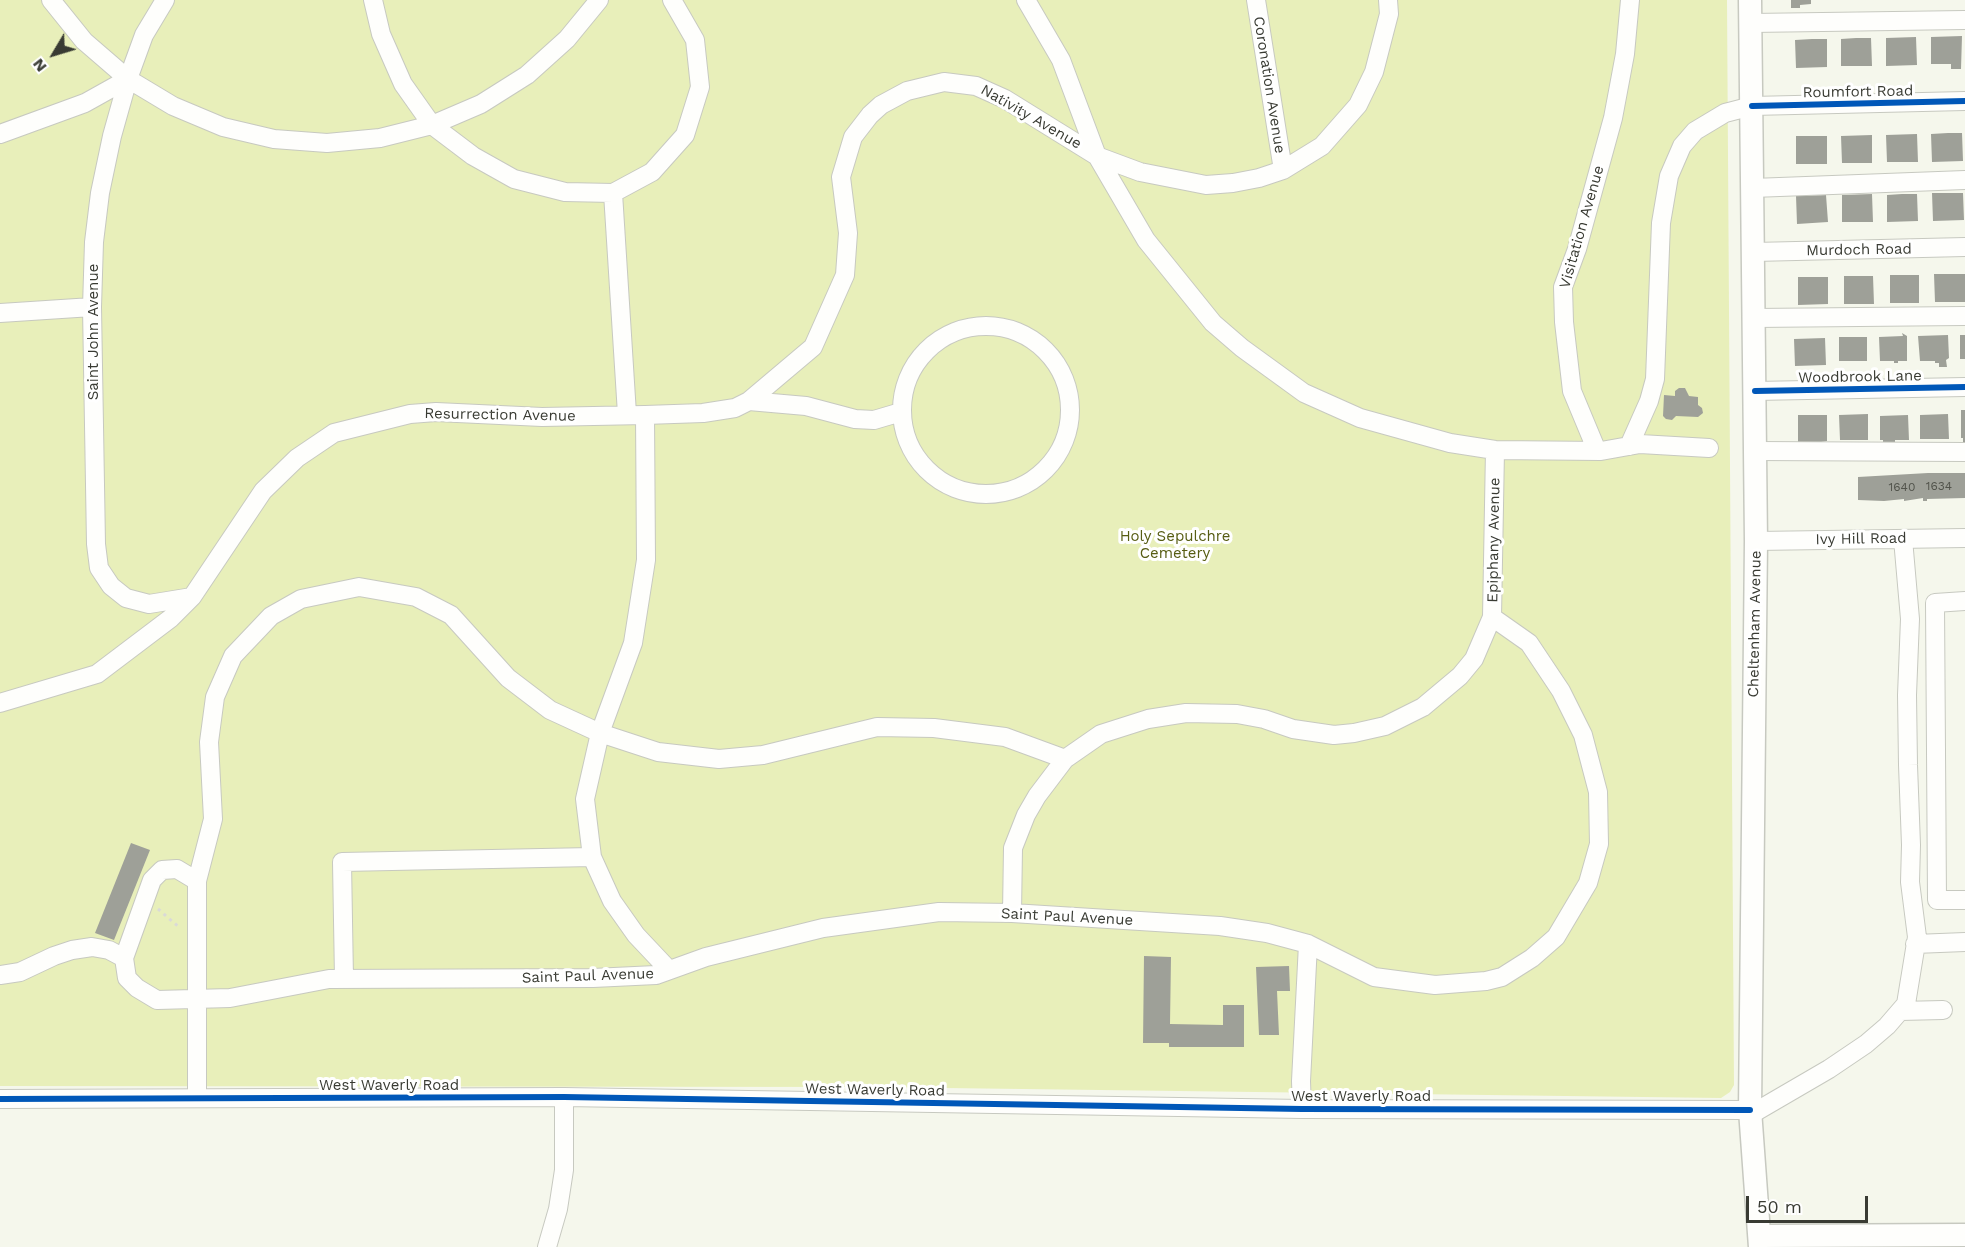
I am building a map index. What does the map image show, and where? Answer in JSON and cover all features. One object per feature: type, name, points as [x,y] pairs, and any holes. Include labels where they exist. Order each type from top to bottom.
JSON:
[{"type":"main road","name":"Cheltenham Avenue","points":[[1750,0],[1756,541],[1750,1113],[1760,1241]]},
{"type":"main road","points":[[1760,1241],[1965,1235]]},
{"type":"street","points":[[51,0],[84,41],[128,79],[173,106],[223,127],[274,139],[327,143],[380,138],[432,125],[482,104],[527,75],[567,39],[599,0]]},
{"type":"street","name":"Saint John Avenue","points":[[165,0],[144,35],[128,79],[112,136],[100,193],[94,242],[92,307],[96,544],[99,568],[111,586],[126,598],[149,604],[192,597]]},
{"type":"street","points":[[374,0],[381,34],[403,84],[432,125],[473,156],[514,179],[565,192],[613,193],[652,172],[685,135],[697,97],[700,87],[695,40],[672,0]]},
{"type":"street","points":[[1026,0],[1061,60],[1097,156],[1118,194],[1158,256],[1213,323],[1242,348],[1304,393],[1359,418],[1450,442],[1495,450],[1597,451],[1640,444],[1709,448]]},
{"type":"street","name":"Coronation Avenue","points":[[1256,0],[1283,170]]},
{"type":"street","points":[[1097,156],[1140,172],[1206,184],[1251,180],[1283,170],[1322,146],[1358,105],[1374,72],[1389,14],[1388,0]]},
{"type":"street","name":"Visitation Avenue","points":[[1597,451],[1572,391],[1564,322],[1563,287],[1577,249],[1613,118],[1625,54],[1630,0]]},
{"type":"street","points":[[1750,23],[1965,21]]},
{"type":"street","points":[[0,134],[85,103],[128,79]]},
{"type":"street","name":"Nativity Avenue","points":[[749,401],[813,347],[830,309],[845,275],[848,233],[841,177],[853,137],[881,105],[907,91],[944,82],[976,86],[1005,99],[1097,156]]},
{"type":"street","name":"Roumfort Road","points":[[1629,446],[1649,401],[1655,380],[1662,224],[1668,176],[1682,146],[1702,125],[1725,113],[1752,106],[1965,101]]},
{"type":"street","points":[[1753,188],[1965,180]]},
{"type":"street","points":[[613,193],[636,415],[646,560],[633,643],[600,733],[585,799],[592,857],[612,901],[636,935],[669,970]]},
{"type":"street","name":"Murdoch Road","points":[[1754,252],[1965,247]]},
{"type":"street","points":[[0,313],[92,307]]},
{"type":"street","points":[[1754,318],[1965,316]]},
{"type":"street","points":[[998,326],[1026,336],[1049,354],[1064,379],[1070,408],[1067,434],[1049,465],[1037,477],[1014,490],[988,495],[962,491],[938,480],[925,468],[918,461],[906,438],[901,412],[905,383],[919,357],[941,338],[969,327],[998,326]]},
{"type":"street","name":"Woodbrook Lane","points":[[1755,391],[1965,387]]},
{"type":"street","points":[[749,401],[806,406],[855,419],[874,420],[901,412]]},
{"type":"street","name":"Resurrection Avenue","points":[[0,703],[97,674],[171,618],[192,597],[263,491],[297,458],[334,433],[410,414],[436,412],[542,417],[703,413],[735,408],[749,401]]},
{"type":"street","name":"Epiphany Avenue","points":[[1012,913],[1013,848],[1026,815],[1037,796],[1065,759],[1101,734],[1148,719],[1186,713],[1237,714],[1264,719],[1293,729],[1334,735],[1385,726],[1423,707],[1460,676],[1474,659],[1492,617],[1495,450]]},
{"type":"street","points":[[1755,451],[1965,452]]},
{"type":"street","name":"Ivy Hill Road","points":[[1756,541],[1965,538]]},
{"type":"street","points":[[1750,1113],[1839,1063],[1887,1026],[1906,1004],[1917,938],[1910,882],[1911,808],[1908,765],[1907,662],[1910,619],[1903,539]]},
{"type":"street","points":[[197,1098],[197,881],[213,819],[209,742],[215,697],[233,656],[271,616],[301,599],[358,587],[416,597],[451,615],[508,678],[550,710],[600,733],[658,752],[719,759],[763,755],[877,727],[934,728],[1005,737],[1065,759]]},
{"type":"street","points":[[1965,602],[1935,603],[1936,900],[1965,900]]},
{"type":"street","name":"Saint Paul Avenue","points":[[196,999],[230,998],[329,979],[593,978],[656,975],[706,957],[823,928],[939,912],[1012,913],[1220,926],[1267,933],[1308,944],[1374,976],[1435,985],[1486,981],[1502,977],[1532,958],[1556,937],[1588,883],[1599,844],[1599,820],[1598,792],[1583,735],[1561,691],[1529,643],[1492,617]]},
{"type":"street","points":[[344,979],[342,862],[592,857]]},
{"type":"street","points":[[196,999],[157,1000],[137,988],[127,978],[124,958],[152,880],[162,870],[177,869],[197,881]]},
{"type":"street","points":[[1915,944],[1965,942]]},
{"type":"street","points":[[1302,1109],[1301,1081],[1308,944]]},
{"type":"street","points":[[0,975],[20,972],[72,950],[92,947],[110,950],[124,958]]},
{"type":"street","points":[[1900,1011],[1942,1010]]},
{"type":"street","points":[[547,1247],[558,1209],[564,1170],[564,1098]]},
{"type":"street","name":"West Waverly Road","points":[[0,1099],[564,1098],[1750,1113]]},
{"type":"path","points":[[144,901],[166,914],[179,928],[196,932]]},
{"type":"green space","name":"Holy Sepulchre Cemetery","points":[[0,0],[1727,0],[1734,1085],[1730,1092],[1721,1098],[867,1087],[0,1086]]},
{"type":"building","points":[[1791,0],[1811,0],[1811,4],[1791,8]]},
{"type":"building","points":[[1962,36],[1961,69],[1951,69],[1951,64],[1931,64],[1931,37]]},
{"type":"building","points":[[1916,37],[1917,65],[1886,66],[1886,38]]},
{"type":"building","points":[[1871,38],[1872,66],[1841,66],[1841,39]]},
{"type":"building","points":[[1827,39],[1827,67],[1796,68],[1795,40]]},
{"type":"building","points":[[1962,133],[1963,161],[1932,162],[1931,134]]},
{"type":"building","points":[[1917,134],[1918,162],[1887,162],[1886,135]]},
{"type":"building","points":[[1872,135],[1872,163],[1842,163],[1841,136]]},
{"type":"building","points":[[1796,136],[1827,136],[1827,164],[1796,164]]},
{"type":"building","points":[[1932,193],[1963,193],[1964,220],[1933,221]]},
{"type":"building","points":[[1872,194],[1873,222],[1842,222],[1842,195]]},
{"type":"building","points":[[1917,194],[1918,221],[1887,222],[1887,195]]},
{"type":"building","points":[[1826,195],[1828,222],[1797,224],[1796,196]]},
{"type":"building","points":[[1934,274],[1965,274],[1965,302],[1935,302]]},
{"type":"building","points":[[1890,275],[1919,275],[1919,303],[1890,303]]},
{"type":"building","points":[[1844,276],[1873,276],[1874,304],[1844,304]]},
{"type":"building","points":[[1798,277],[1828,277],[1828,304],[1798,305]]},
{"type":"building","points":[[1902,333],[1907,336],[1907,361],[1894,363],[1894,361],[1880,361],[1879,337],[1903,336]]},
{"type":"building","points":[[1948,335],[1947,367],[1939,367],[1939,363],[1935,361],[1920,361],[1918,336]]},
{"type":"building","points":[[1960,335],[1965,335],[1965,359],[1960,359]]},
{"type":"building","points":[[1839,337],[1867,337],[1867,361],[1839,361]]},
{"type":"building","points":[[1825,338],[1826,365],[1795,366],[1794,339]]},
{"type":"building","points":[[1685,388],[1689,396],[1698,397],[1698,405],[1702,408],[1703,413],[1698,417],[1676,416],[1672,420],[1663,416],[1664,395],[1675,396],[1675,391]]},
{"type":"building","points":[[1961,410],[1965,410],[1965,445],[1961,438]]},
{"type":"building","points":[[1868,414],[1868,440],[1840,440],[1839,415]]},
{"type":"building","points":[[1948,414],[1949,439],[1920,439],[1920,415]]},
{"type":"building","points":[[1798,415],[1827,415],[1827,441],[1821,442],[1821,445],[1818,445],[1818,442],[1798,442]]},
{"type":"building","points":[[1908,415],[1909,440],[1895,440],[1895,446],[1883,447],[1883,440],[1880,440],[1880,416]]},
{"type":"building","points":[[1965,473],[1965,498],[1927,499],[1927,501],[1923,501],[1923,498],[1904,501],[1904,499],[1858,500],[1858,477]]},
{"type":"building","points":[[131,843],[150,850],[114,940],[95,933]]},
{"type":"building","points":[[1144,956],[1171,957],[1170,1024],[1223,1025],[1223,1005],[1244,1005],[1244,1047],[1169,1047],[1169,1043],[1143,1043]]},
{"type":"building","points":[[1289,966],[1290,991],[1277,991],[1279,1035],[1259,1035],[1256,967]]},
{"type":"cycle path","points":[[1752,106],[1965,101]]},
{"type":"cycle path","points":[[1755,391],[1965,387]]},
{"type":"cycle path","points":[[0,1099],[564,1097],[1302,1109],[1750,1110]]}]
